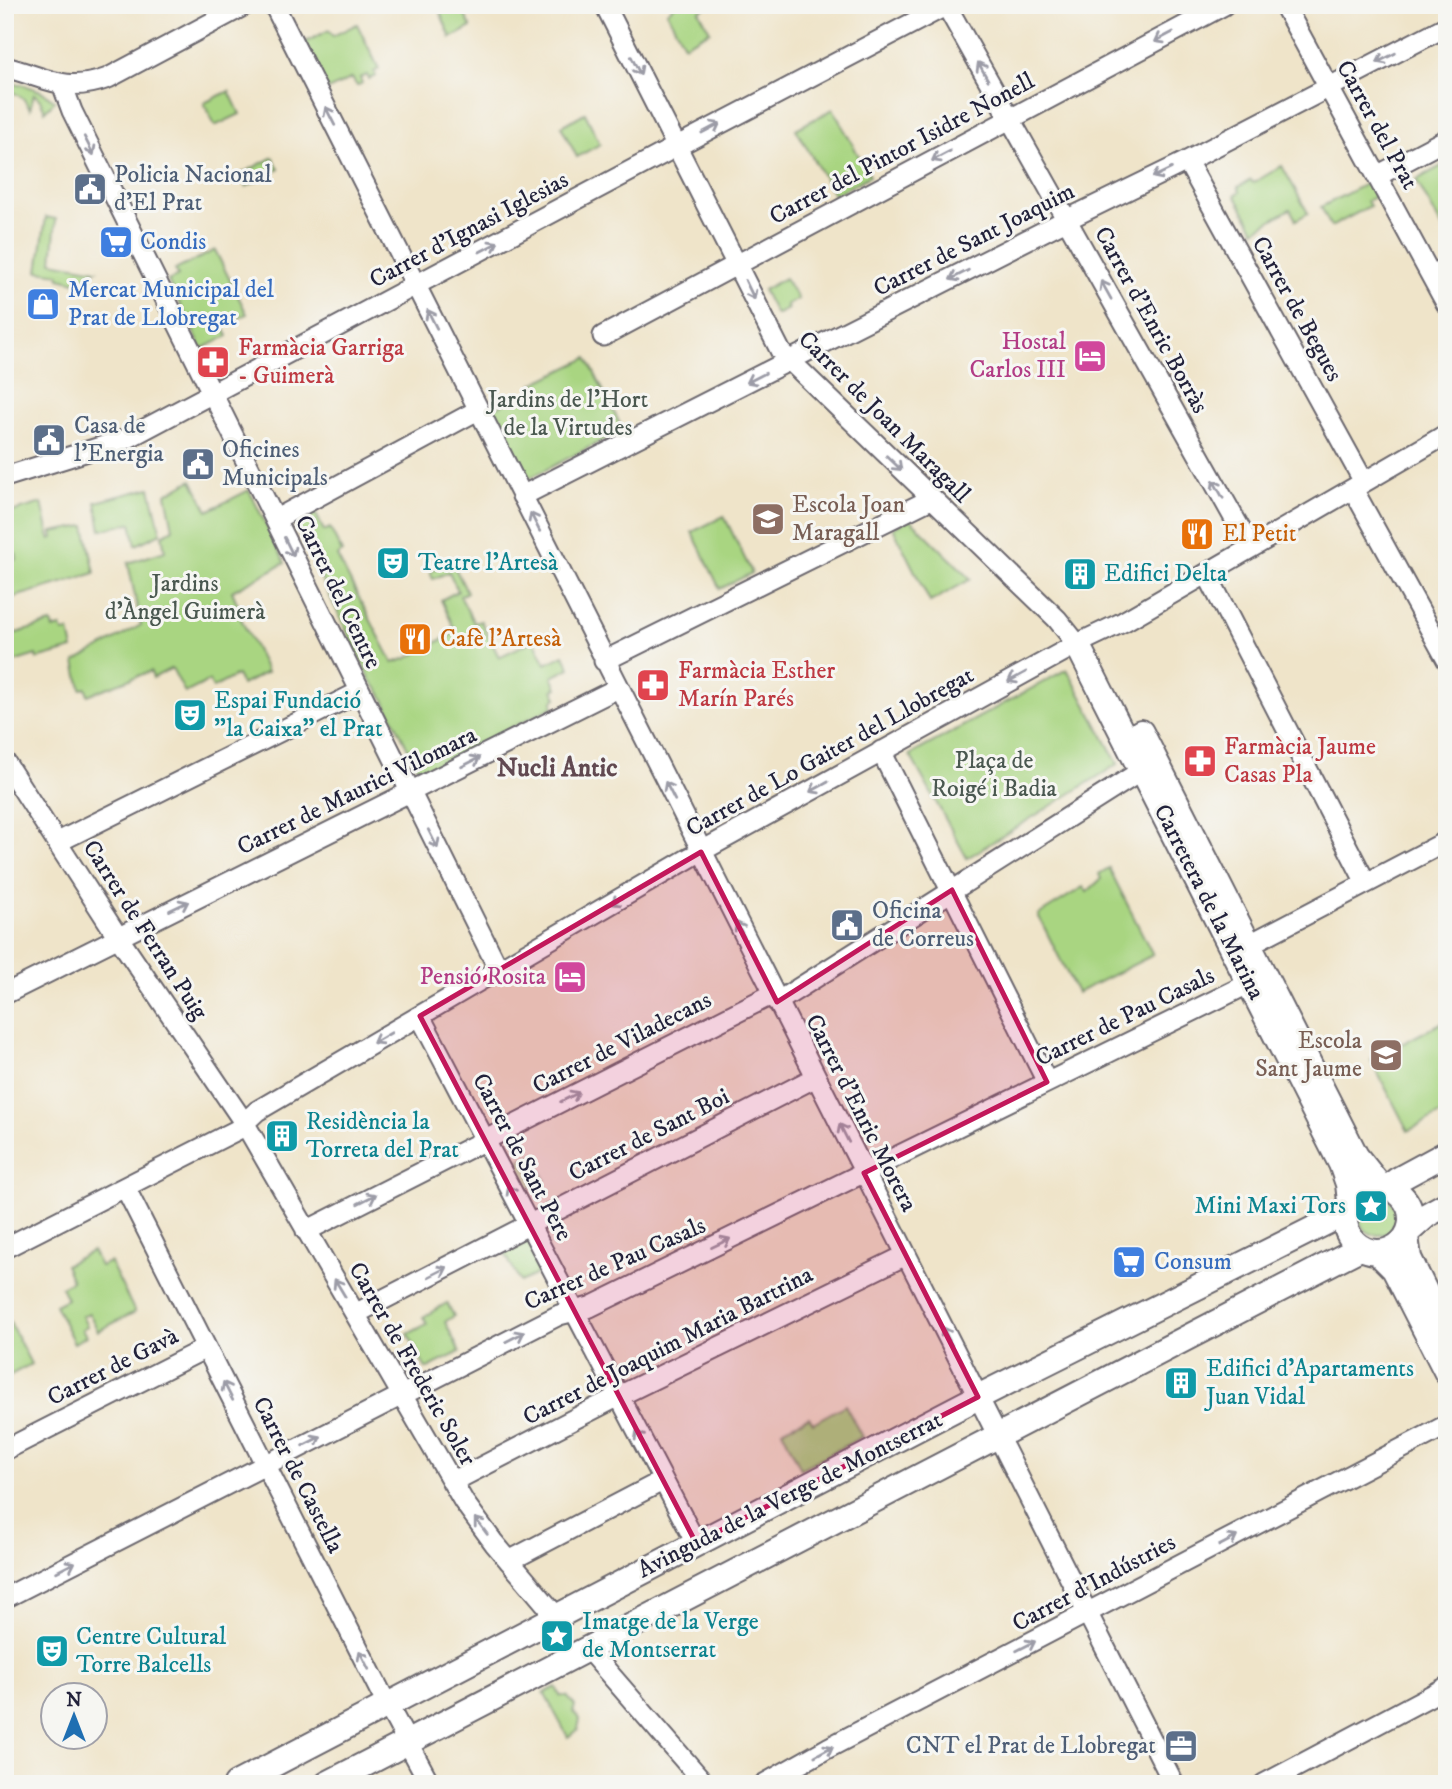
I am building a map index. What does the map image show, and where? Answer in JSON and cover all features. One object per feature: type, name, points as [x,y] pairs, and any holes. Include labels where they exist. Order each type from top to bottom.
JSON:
[{"type":"street","points":[[5,80],[87,85],[108,78],[245,5]]},
{"type":"street","name":"Carrer d'Enric Morera","points":[[274,5],[998,1437]]},
{"type":"street","name":"Carrer de Joan Maragall","points":[[605,5],[776,344],[789,362],[1072,635],[1085,640]]},
{"type":"street","name":"Carrer d'Ignasi Iglesias","points":[[5,477],[127,439],[947,5]]},
{"type":"street","name":"Carrer d'Enric Borràs","points":[[947,5],[1251,548]]},
{"type":"street","name":"Carrer del Pintor Isidre Nonell","points":[[603,337],[1224,5]]},
{"type":"street","name":"Carrer del Prat","points":[[1284,5],[1447,305]]},
{"type":"street","name":"Carrer de Sant Joaquim","points":[[522,496],[1187,161],[1446,27]]},
{"type":"street","points":[[5,67],[52,82]]},
{"type":"street","name":"Carrer del Centre","points":[[52,82],[72,111],[499,970]]},
{"type":"street","points":[[1377,176],[1447,139]]},
{"type":"street","name":"Carrer de Begues","points":[[1187,161],[1447,660]]},
{"type":"street","points":[[275,519],[478,410]]},
{"type":"street","name":"Carrer de Lo Gaiter del Llobregat","points":[[5,1248],[245,1124],[257,1111],[701,852],[1208,574],[1447,434]]},
{"type":"street","points":[[604,661],[931,499]]},
{"type":"street","points":[[1208,574],[1366,883]]},
{"type":"street","name":"Carretera de la Marina","points":[[1085,640],[1152,773],[1250,984],[1341,1164],[1348,1184],[1348,1205]]},
{"type":"street","name":"Carrer de Maurici Vilomara","points":[[5,993],[618,688]]},
{"type":"street","points":[[58,842],[359,692]]},
{"type":"street","points":[[881,751],[1047,1082]]},
{"type":"street","name":"Carrer de Ferran Puig","points":[[5,762],[118,937],[245,1124]]},
{"type":"street","points":[[952,890],[1152,773]]},
{"type":"street","name":"Carretera de la Marina","points":[[1152,773],[1250,944],[1356,1156],[1385,1186]]},
{"type":"street","points":[[1250,944],[1447,841]]},
{"type":"street","name":"Carrer de Viladecans","points":[[306,1231],[775,998],[952,890]]},
{"type":"street","name":"Carrer de Pau Casals","points":[[5,1598],[559,1315],[590,1307],[1250,984]]},
{"type":"street","name":"Carrer de Sant Pere","points":[[420,1016],[696,1544]]},
{"type":"street","name":"Carrer de Sant Boi","points":[[355,1314],[816,1077]]},
{"type":"street","name":"Carrer de Frederic Soler","points":[[245,1124],[452,1482],[477,1521],[556,1616]]},
{"type":"street","points":[[1447,1153],[1385,1186],[1363,1189],[1348,1205],[1346,1227],[1349,1235],[1394,1269],[1447,1373]]},
{"type":"street","points":[[1385,1186],[1404,1197],[1409,1205],[1409,1258],[1447,1336]]},
{"type":"street","name":"Carrer de Castella","points":[[125,1187],[387,1705],[430,1784]]},
{"type":"street","points":[[1368,1250],[1393,1248],[1427,1215],[1447,1204]]},
{"type":"street","name":"Avinguda de la Verge de Montserrat","points":[[236,1784],[978,1397],[1317,1228],[1348,1205]]},
{"type":"street","name":"Avinguda de la Verge de Montserrat","points":[[327,1784],[998,1437],[1368,1250]]},
{"type":"street","name":"Carrer de Joaquim Maria Bartrina","points":[[452,1482],[619,1396],[906,1255]]},
{"type":"street","name":"Carrer de Gavà","points":[[5,1450],[206,1348]]},
{"type":"street","name":"Carrer d'Indústries","points":[[764,1784],[1447,1425]]},
{"type":"street","points":[[998,1437],[1174,1784]]},
{"type":"street","points":[[509,1561],[662,1481]]},
{"type":"street","points":[[588,1648],[705,1784]]},
{"type":"street","points":[[1264,1784],[1447,1688]]},
{"type":"highlighted area","points":[[701,852],[777,1002],[952,890],[1047,1082],[864,1173],[978,1397],[696,1543],[420,1016]]},
{"type":"green space","points":[[453,5],[460,5],[471,27],[451,38],[440,12]]},
{"type":"green space","points":[[675,5],[709,5],[699,11],[710,31],[684,45],[667,12]]},
{"type":"green space","points":[[357,24],[379,69],[374,72],[376,76],[369,79],[367,75],[360,78],[362,83],[357,86],[352,78],[328,90],[304,43],[329,30],[333,36]]},
{"type":"green space","points":[[21,84],[41,91],[55,101],[45,111],[34,94],[30,109],[23,98],[9,90],[10,107],[5,102],[5,85]]},
{"type":"green space","points":[[229,91],[240,114],[215,126],[204,103]]},
{"type":"green space","points":[[833,109],[870,176],[834,195],[796,129]]},
{"type":"green space","points":[[585,113],[600,144],[577,157],[561,126]]},
{"type":"green space","points":[[273,157],[279,169],[246,187],[239,175]]},
{"type":"green space","points":[[1447,163],[1447,236],[1416,180]]},
{"type":"green space","points":[[1282,166],[1308,213],[1296,220],[1290,209],[1255,230],[1235,195],[1240,192],[1238,187],[1251,180],[1253,183]]},
{"type":"green space","points":[[1369,182],[1376,196],[1367,201],[1370,206],[1331,227],[1321,207]]},
{"type":"green space","points":[[46,217],[56,219],[52,262],[97,270],[75,282],[59,278],[59,274],[38,271]]},
{"type":"green space","points":[[215,250],[247,314],[223,326],[228,336],[202,349],[168,281],[178,276],[175,270]]},
{"type":"green space","points":[[785,278],[798,299],[786,305],[788,309],[776,315],[763,290]]},
{"type":"green space","name":"Jardins de l'Hort de la Virtudes","points":[[587,358],[623,430],[526,480],[490,410],[535,389],[533,384]]},
{"type":"green space","name":"Jardins d'Àngel Guimerà","points":[[192,480],[208,511],[249,490],[285,563],[232,591],[242,615],[240,617],[267,672],[242,685],[237,675],[213,688],[209,681],[185,693],[172,668],[153,678],[151,671],[88,695],[86,688],[81,689],[75,662],[141,625],[128,563],[165,551],[162,535],[173,529],[166,494]]},
{"type":"green space","points":[[150,488],[161,533],[136,545],[131,523],[101,530],[96,502]]},
{"type":"green space","points":[[42,503],[50,539],[53,538],[52,532],[85,526],[95,573],[5,600],[5,572],[9,570],[7,562],[17,559],[16,554],[5,557],[5,514]]},
{"type":"green space","points":[[315,512],[324,531],[330,528],[342,552],[337,556],[393,663],[408,658],[456,632],[441,600],[458,591],[449,572],[433,579],[430,572],[451,560],[467,592],[460,596],[474,623],[481,621],[499,657],[534,640],[546,664],[564,655],[570,668],[552,677],[557,688],[553,690],[557,698],[553,700],[553,707],[420,773],[380,692],[371,681],[295,524]]},
{"type":"green space","points":[[724,516],[752,573],[720,589],[692,532]]},
{"type":"green space","points":[[910,519],[971,579],[930,602],[893,528]]},
{"type":"green space","points":[[51,623],[53,629],[61,627],[63,632],[69,631],[73,649],[37,659],[36,655],[14,662],[6,636]]},
{"type":"green space","name":"Plaça de Roigé i Badia","points":[[1067,669],[1118,764],[967,858],[910,755]]},
{"type":"green space","points":[[1109,868],[1153,955],[1077,993],[1038,915],[1083,887],[1087,892],[1101,879],[1099,874]]},
{"type":"green space","points":[[1447,1020],[1447,1111],[1408,1131],[1371,1060]]},
{"type":"green space","points":[[532,1154],[546,1180],[521,1192],[508,1166]]},
{"type":"green space","points":[[1378,1197],[1392,1202],[1397,1216],[1392,1230],[1378,1235],[1364,1230],[1359,1216],[1364,1202]]},
{"type":"green space","points":[[519,1237],[529,1240],[545,1270],[520,1282],[501,1246]]},
{"type":"green space","points":[[92,1251],[100,1266],[110,1262],[135,1312],[98,1331],[89,1313],[82,1316],[87,1326],[82,1329],[86,1336],[74,1343],[55,1305],[67,1299],[61,1287],[72,1281],[65,1265]]},
{"type":"green space","points":[[447,1303],[454,1316],[445,1322],[460,1352],[426,1369],[408,1334],[427,1324],[423,1317]]},
{"type":"green space","points":[[5,1313],[31,1364],[7,1377],[5,1373]]},
{"type":"green space","points":[[845,1405],[862,1437],[801,1469],[782,1430],[809,1417],[813,1423]]},
{"type":"green space","points":[[556,1687],[560,1696],[567,1696],[575,1706],[573,1712],[580,1719],[578,1729],[568,1737],[544,1693]]},
{"type":"place","name":"Policia Nacional d'El Prat","points":[[90,189]]},
{"type":"place","name":"Condis","points":[[116,242]]},
{"type":"place","name":"Mercat Municipal del Prat de Llobregat","points":[[43,304]]},
{"type":"place","name":"Hostal Carlos III","points":[[1090,356]]},
{"type":"place","name":"Farmàcia Garriga - Guimerà","points":[[213,362]]},
{"type":"place","name":"Casa de l'Energia","points":[[49,440]]},
{"type":"place","name":"Oficines Municipals","points":[[198,464]]},
{"type":"place","name":"Escola Joan Maragall","points":[[768,519]]},
{"type":"place","name":"El Petit","points":[[1197,534]]},
{"type":"place","name":"Teatre l'Artesà","points":[[393,563]]},
{"type":"place","name":"Edifici Delta","points":[[1080,574]]},
{"type":"place","name":"Cafè l'Artesà","points":[[415,639]]},
{"type":"place","name":"Farmàcia Esther Marín Parés","points":[[653,685]]},
{"type":"place","name":"Espai Fundació \"la Caixa\" el Prat","points":[[190,715]]},
{"type":"place","name":"Farmàcia Jaume Casas Pla","points":[[1200,761]]},
{"type":"place","name":"Oficina de Correus","points":[[847,925]]},
{"type":"place","name":"Pensió Rosita","points":[[570,977]]},
{"type":"place","name":"Escola Sant Jaume","points":[[1386,1055]]},
{"type":"place","name":"Residència la Torreta del Prat","points":[[282,1136]]},
{"type":"place","name":"Mini Maxi Tors","points":[[1371,1206]]},
{"type":"place","name":"Consum","points":[[1129,1262]]},
{"type":"place","name":"Edifici d'Apartaments Juan Vidal","points":[[1181,1383]]},
{"type":"place","name":"Imatge de la Verge de Montserrat","points":[[557,1636]]},
{"type":"place","name":"Centre Cultural Torre Balcells","points":[[52,1651]]},
{"type":"place","name":"CNT el Prat de Llobregat","points":[[1181,1746]]},
{"type":"district","name":"Nucli Antic","points":[[557,768]]}]
